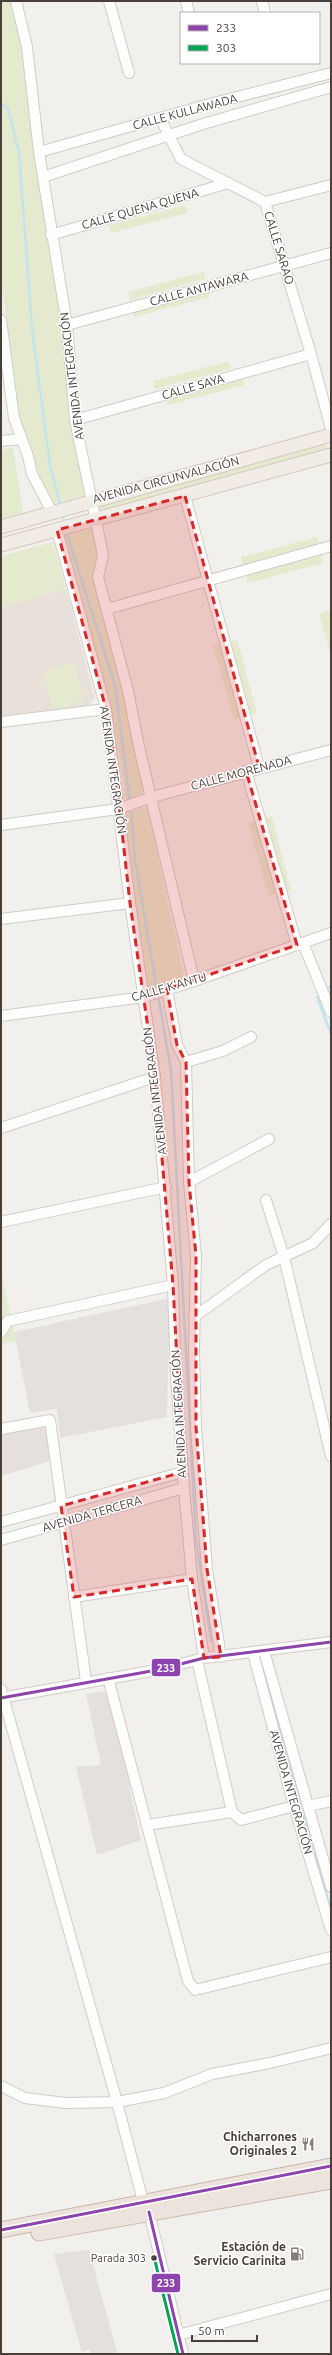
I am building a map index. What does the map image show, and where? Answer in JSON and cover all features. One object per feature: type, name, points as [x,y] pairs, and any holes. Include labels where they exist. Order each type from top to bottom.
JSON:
[{"type":"highway","points":[[1,2241],[331,2166]]},
{"type":"highway","points":[[1,2230],[331,2180]]},
{"type":"main road","name":"AVENIDA CIRCUNVALACIÓN","points":[[1,527],[331,435]]},
{"type":"main road","name":"AVENIDA CIRCUNVALACIÓN","points":[[1,545],[331,456]]},
{"type":"street","name":"AVENIDA INTEGRACIÓN","points":[[16,1],[27,47],[39,152],[51,235],[67,325],[75,420],[91,501],[97,520],[103,555],[98,577],[128,691],[139,747],[152,797],[194,982]]},
{"type":"street","points":[[108,1],[129,73]]},
{"type":"street","points":[[186,1],[189,12]]},
{"type":"street","points":[[262,1],[265,12]]},
{"type":"street","name":"CALLE KULLAWADA","points":[[39,152],[160,118],[331,73]]},
{"type":"street","points":[[43,176],[170,136],[203,124],[331,87]]},
{"type":"street","name":"CALLE SARAO","points":[[160,118],[181,159],[265,202],[311,354],[331,429]]},
{"type":"street","name":"CALLE QUENA QUENA","points":[[51,235],[228,183]]},
{"type":"street","points":[[265,202],[331,185]]},
{"type":"street","name":"CALLE ANTAWARA","points":[[67,325],[331,253]]},
{"type":"street","points":[[1,320],[2,343],[14,418],[28,456],[32,474],[59,511]]},
{"type":"street","name":"CALLE SAYA","points":[[75,420],[311,354]]},
{"type":"street","points":[[1,441],[21,439]]},
{"type":"street","points":[[185,496],[259,767]]},
{"type":"street","name":"AVENIDA INTEGRACIÓN","points":[[64,528],[106,709],[130,903],[155,1077],[166,1187],[173,1285],[176,1377],[192,1579],[201,1660],[232,1812]]},
{"type":"street","points":[[107,609],[331,546]]},
{"type":"street","points":[[1,722],[106,709]]},
{"type":"street","name":"CALLE MORENADA","points":[[1,825],[118,809],[152,797],[259,767],[331,750]]},
{"type":"street","points":[[246,771],[300,944],[331,1012]]},
{"type":"street","points":[[1,919],[130,903]]},
{"type":"street","name":"CALLE K'ANTU","points":[[1,1016],[144,996],[194,982],[331,933]]},
{"type":"street","name":"AVENIDA INTEGRACIÓN","points":[[161,991],[177,1045],[186,1062],[189,1182],[196,1256],[194,1316],[196,1427],[207,1570],[221,1657]]},
{"type":"street","points":[[186,1062],[223,1051],[251,1037]]},
{"type":"street","points":[[1,1128],[155,1077]]},
{"type":"street","points":[[189,1182],[269,1139]]},
{"type":"street","points":[[1,1222],[166,1187]]},
{"type":"street","points":[[266,1200],[284,1257],[330,1457]]},
{"type":"street","points":[[194,1316],[266,1265],[313,1243],[331,1224]]},
{"type":"street","points":[[1,1332],[8,1321],[173,1285]]},
{"type":"street","points":[[1,1428],[50,1420],[86,1681]]},
{"type":"street","name":"AVENIDA TERCERA","points":[[1,1522],[183,1472]]},
{"type":"street","name":"AVENIDA TERCERA","points":[[1,1540],[184,1488]]},
{"type":"street","points":[[74,1597],[192,1579]]},
{"type":"street","points":[[182,2354],[146,2207],[2,1695],[108,1678],[201,1660],[331,1642]]},
{"type":"street","name":"AVENIDA INTEGRACIÓN","points":[[264,1651],[331,1887]]},
{"type":"street","name":"AVENIDA INTEGRACIÓN","points":[[253,1653],[294,1806],[331,1930]]},
{"type":"street","points":[[108,1678],[188,1981],[195,1990],[331,1957]]},
{"type":"street","points":[[308,1806],[331,1801]]},
{"type":"street","points":[[147,1825],[232,1812],[241,1820],[294,1806]]},
{"type":"street","points":[[1,2086],[25,2098],[66,2103],[117,2102],[164,2093],[212,2074],[270,2063],[331,2048]]},
{"type":"street","points":[[178,2335],[331,2294]]},
{"type":"highlighted area","points":[[185,496],[259,767],[246,771],[297,945],[167,989],[177,1045],[186,1062],[189,1182],[196,1256],[196,1427],[207,1569],[221,1657],[204,1658],[192,1579],[74,1597],[61,1506],[183,1472],[173,1285],[155,1077],[130,903],[113,751],[106,709],[57,530]]},
{"type":"shaded area","points":[[66,589],[95,698],[89,705],[2,718],[1,607]]},
{"type":"shaded area","points":[[170,1298],[167,1417],[60,1438],[57,1409],[30,1413],[14,1332]]},
{"type":"shaded area","points":[[39,1427],[44,1428],[48,1434],[50,1461],[1,1476],[1,1435]]},
{"type":"shaded area","points":[[98,1692],[110,1693],[127,1764],[130,1790],[141,1840],[97,1855],[76,1767],[101,1765],[86,1694]]},
{"type":"shaded area","points":[[89,2250],[117,2352],[108,2354],[91,2354],[90,2349],[82,2352],[54,2254]]},
{"type":"green space","points":[[1,1],[10,1],[22,49],[86,495],[51,504],[21,427],[1,280]]},
{"type":"green space","points":[[185,205],[187,213],[111,233],[109,225]]},
{"type":"green space","points":[[204,272],[206,279],[130,300],[128,292]]},
{"type":"green space","points":[[208,289],[210,297],[134,317],[132,309]]},
{"type":"green space","points":[[229,361],[231,369],[155,389],[153,381]]},
{"type":"green space","points":[[242,377],[244,385],[168,405],[166,397]]},
{"type":"green space","points":[[325,441],[328,451],[103,512],[99,511],[98,507]]},
{"type":"green space","points":[[13,448],[24,518],[1,524],[1,449]]},
{"type":"green space","points":[[94,528],[98,552],[92,574],[121,685],[143,791],[135,797],[126,799],[112,708],[63,537]]},
{"type":"green space","points":[[317,537],[319,545],[243,565],[241,557]]},
{"type":"green space","points":[[53,542],[66,589],[1,607],[1,556]]},
{"type":"green space","points":[[322,555],[323,563],[248,583],[246,575]]},
{"type":"green space","points":[[331,609],[331,656],[319,613]]},
{"type":"green space","points":[[237,639],[257,713],[251,714],[230,641]]},
{"type":"green space","points":[[221,643],[242,717],[234,719],[213,645]]},
{"type":"green space","points":[[74,662],[84,701],[53,710],[43,671]]},
{"type":"green space","points":[[147,807],[184,977],[147,989],[123,814]]},
{"type":"green space","points":[[272,816],[291,891],[286,892],[265,818]]},
{"type":"green space","points":[[255,821],[276,894],[269,897],[248,823]]},
{"type":"green space","points":[[1,1271],[16,1341],[1,1344]]},
{"type":"waterway","points":[[1,104],[8,109],[19,152],[32,329],[50,466],[61,507]]},
{"type":"waterway","points":[[62,514],[65,524]]},
{"type":"waterway","points":[[66,531],[115,685],[130,802]]},
{"type":"waterway","points":[[131,807],[135,860],[157,990]]},
{"type":"waterway","points":[[325,992],[331,985]]},
{"type":"waterway","points":[[158,995],[171,1070],[196,1540],[211,1641]]},
{"type":"waterway","points":[[321,995],[317,997],[331,1034]]},
{"type":"waterway","points":[[262,1664],[331,1911]]},
{"type":"transit line","name":"233","points":[[1,1698],[157,1670],[204,1658],[331,1642]]},
{"type":"transit line","name":"233","points":[[1,2230],[331,2166]]},
{"type":"transit line","name":"233","points":[[149,2212],[183,2354]]},
{"type":"transit line","name":"303","points":[[154,2257],[178,2354]]},
{"type":"place","name":"Chicharrones Originales 2","points":[[308,2144]]},
{"type":"place","name":"Estación de Servicio Carinita","points":[[297,2254]]},
{"type":"place","name":"Parada 303","points":[[154,2258]]}]
